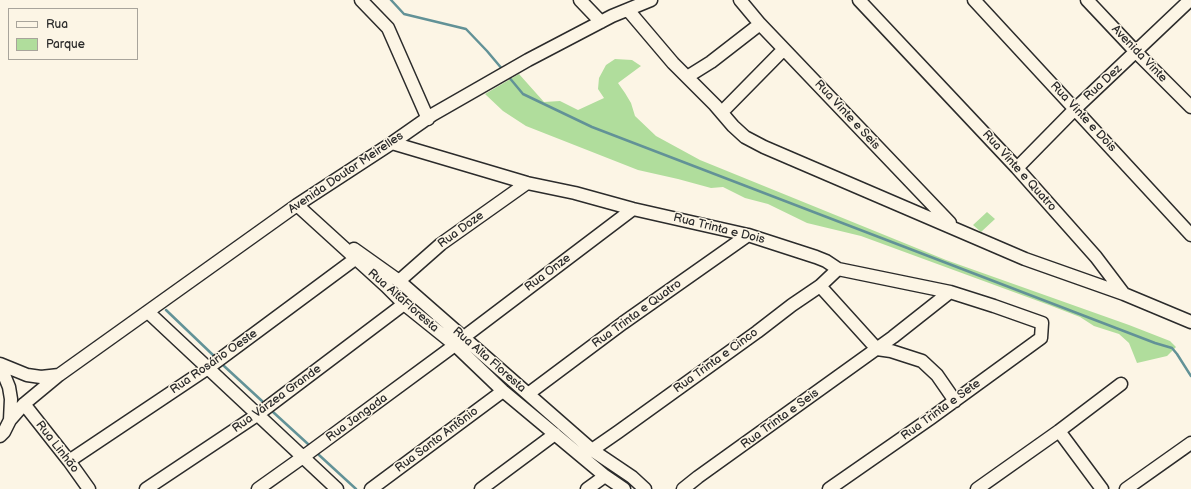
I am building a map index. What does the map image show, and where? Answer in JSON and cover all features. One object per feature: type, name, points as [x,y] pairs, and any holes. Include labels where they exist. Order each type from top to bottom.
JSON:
[{"type":"street","points":[[361,0],[388,28],[428,118]]},
{"type":"street","points":[[580,0],[601,22]]},
{"type":"street","name":"Avenida Doutor Meirelles","points":[[0,436],[4,432],[10,420],[24,404],[59,375],[297,205],[428,118],[500,76],[601,22],[651,0]]},
{"type":"street","name":"Rua Vinte e Seis","points":[[740,0],[760,24],[955,228]]},
{"type":"street","name":"Rua Vinte e Quatro","points":[[859,0],[1017,168],[1096,257],[1124,294]]},
{"type":"street","name":"Rua Vinte e Dois","points":[[974,0],[1190,231]]},
{"type":"street","name":"Avenida Vinte","points":[[1087,0],[1191,107]]},
{"type":"street","name":"Rua Dez","points":[[1017,168],[1075,109],[1190,0]]},
{"type":"street","points":[[628,10],[673,63],[716,104],[733,126],[745,137],[764,147],[1025,259],[1124,294],[1191,322]]},
{"type":"street","points":[[687,77],[711,62],[760,24]]},
{"type":"street","points":[[722,112],[784,49]]},
{"type":"street","name":"Rua Trinta e Dois","points":[[392,143],[527,183],[575,193],[633,209],[748,235],[816,257],[838,269],[950,292],[1042,323]]},
{"type":"street","name":"Rua Doze","points":[[399,281],[441,244],[527,183]]},
{"type":"street","name":"Rua AltaFloresta","points":[[297,205],[404,304],[459,341],[503,391],[605,476],[624,489]]},
{"type":"street","name":"Rua Onze","points":[[459,341],[633,209]]},
{"type":"street","name":"Rua Trinta e Quatro","points":[[528,394],[623,323],[748,235]]},
{"type":"street","name":"Rua Alta Floresta","points":[[330,236],[350,246],[399,281],[459,341],[528,394],[592,450],[632,477],[645,489]]},
{"type":"street","name":"Rua Rosário Oeste","points":[[69,461],[208,368],[355,259]]},
{"type":"street","name":"Rua Trinta e Cinco","points":[[592,450],[625,428],[820,286],[838,269]]},
{"type":"street","points":[[820,286],[877,349],[891,351],[922,361],[937,375],[955,401]]},
{"type":"street","points":[[877,349],[950,292]]},
{"type":"street","name":"Rua Várzea Grande","points":[[146,489],[257,415],[404,304]]},
{"type":"street","points":[[148,312],[337,489]]},
{"type":"street","name":"Rua Trinta e Sete","points":[[829,489],[955,401],[1041,338],[1042,323]]},
{"type":"street","name":"Rua Jangada","points":[[258,489],[459,341]]},
{"type":"street","name":"Rua Trinta e Seis","points":[[683,489],[698,476],[877,349]]},
{"type":"street","points":[[0,365],[27,375],[41,377],[59,375]]},
{"type":"street","points":[[0,365],[9,387],[11,399],[10,420]]},
{"type":"street","points":[[977,489],[1059,431],[1121,384]]},
{"type":"street","name":"Rua Santo Antônio","points":[[371,489],[503,391]]},
{"type":"street","name":"Rua Linhão","points":[[24,404],[89,489]]},
{"type":"street","points":[[1059,431],[1102,489]]},
{"type":"street","points":[[481,489],[555,434]]},
{"type":"street","points":[[1126,489],[1191,443]]},
{"type":"street","points":[[587,489],[605,476]]},
{"type":"street","points":[[624,489],[632,477]]},
{"type":"green space","points":[[615,59],[632,60],[641,66],[618,83],[631,103],[635,116],[656,136],[700,160],[946,260],[1170,341],[1176,347],[1167,356],[1137,363],[1129,343],[1119,334],[1094,326],[1080,317],[861,236],[807,223],[768,204],[745,198],[723,187],[711,188],[638,170],[526,126],[503,111],[485,94],[519,74],[544,102],[560,101],[578,110],[604,98],[598,89],[599,78],[606,65]]},
{"type":"green space","points":[[987,212],[995,219],[981,232],[973,225]]},
{"type":"waterway","points":[[391,0],[404,14],[466,29],[503,70]]},
{"type":"waterway","points":[[508,76],[523,94],[592,127],[1155,343],[1172,348],[1191,376]]},
{"type":"waterway","points":[[166,310],[213,355]]},
{"type":"waterway","points":[[224,366],[262,401]]},
{"type":"waterway","points":[[273,412],[308,444]]},
{"type":"waterway","points":[[319,455],[356,489]]}]
